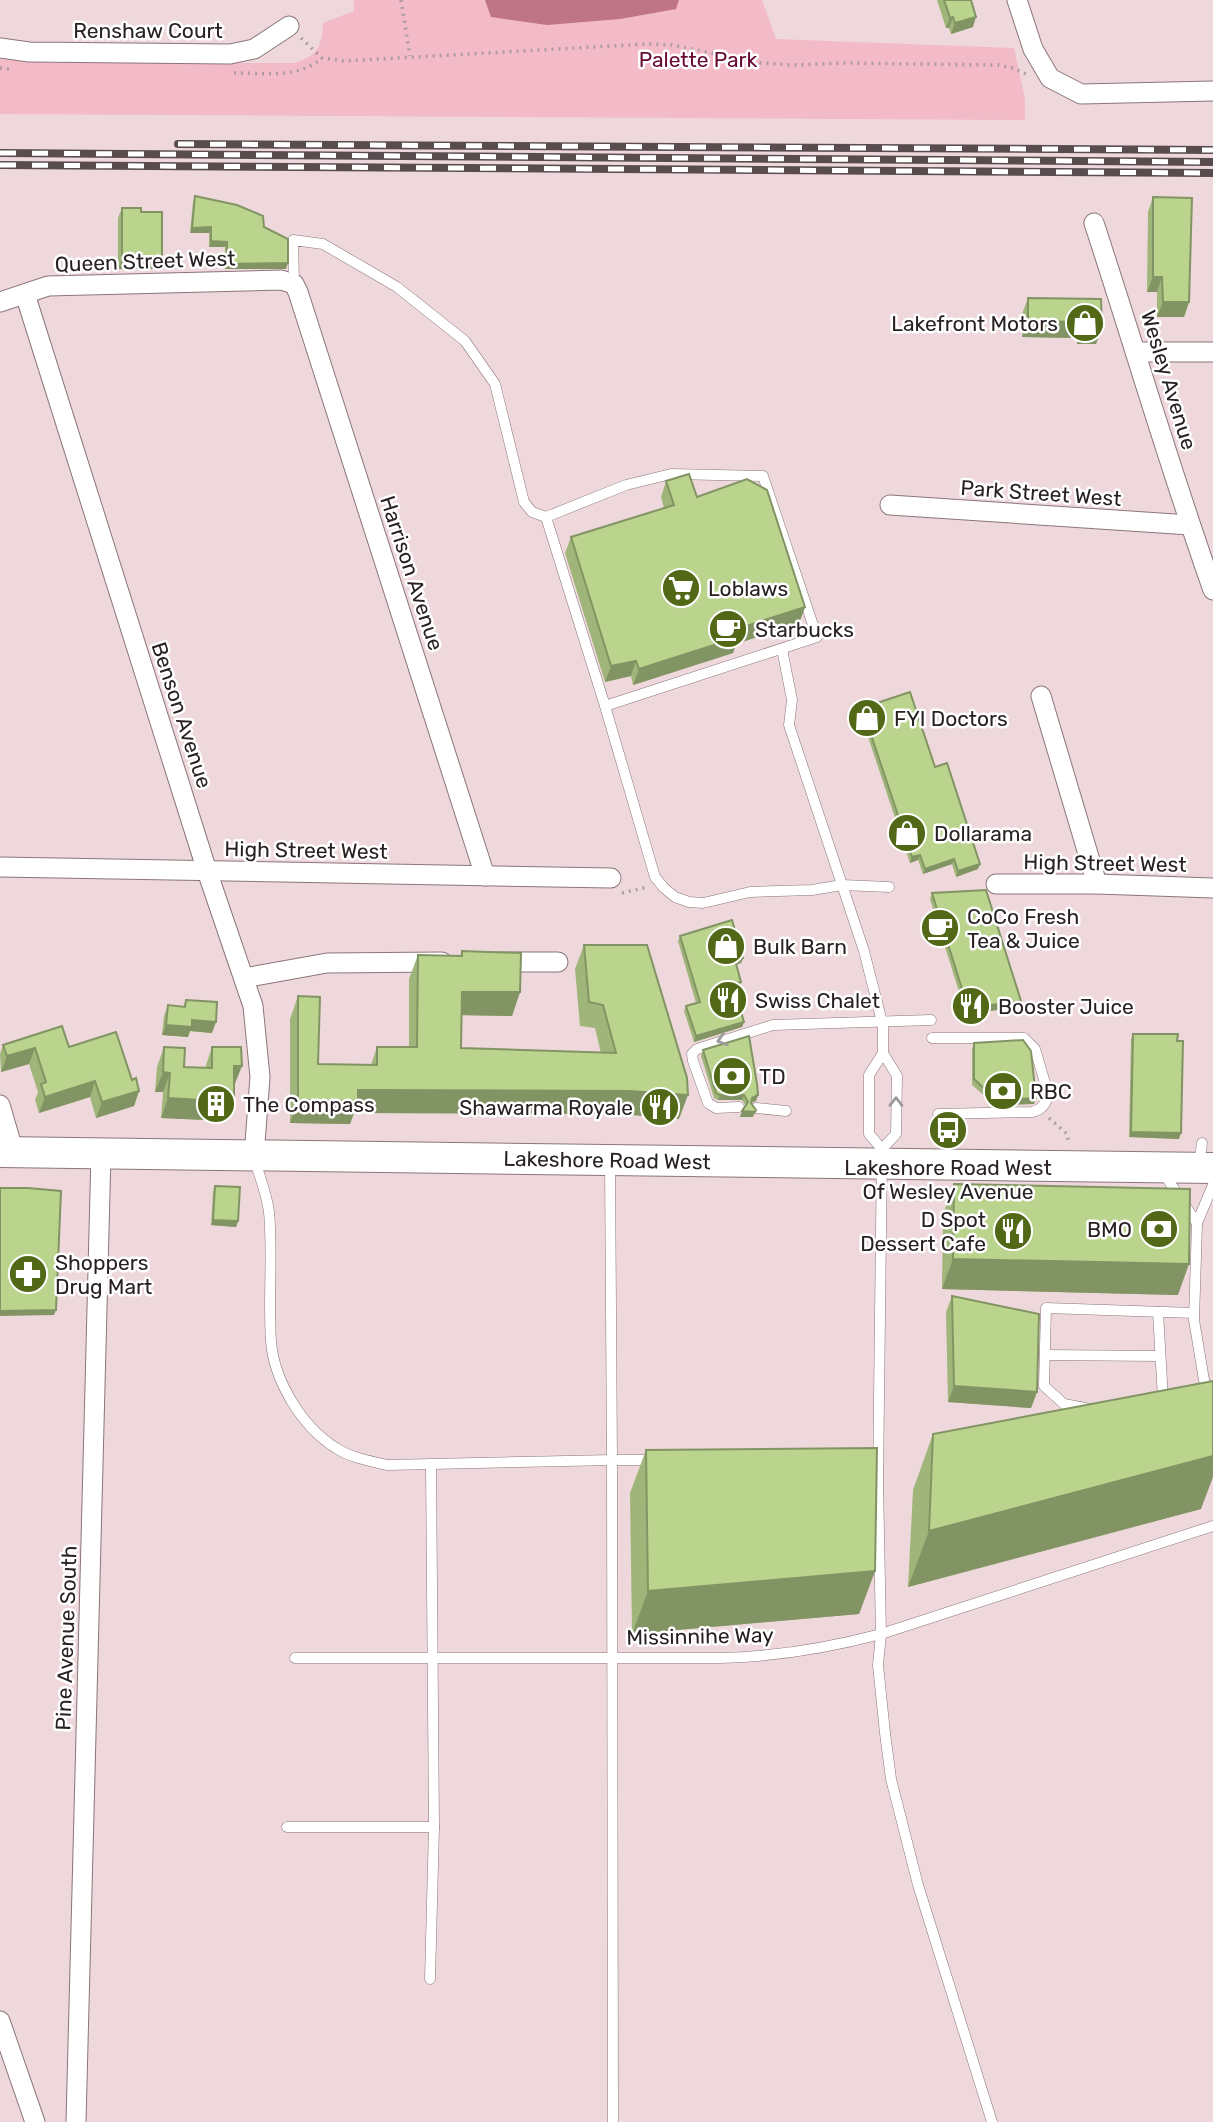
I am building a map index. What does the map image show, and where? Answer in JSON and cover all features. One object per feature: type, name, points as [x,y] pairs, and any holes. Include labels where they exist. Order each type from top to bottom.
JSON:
[{"type":"main road","name":"Lakeshore Road West","points":[[7,1152],[610,1160],[882,1156],[1161,1169],[1207,1166]]},
{"type":"street","points":[[1017,0],[1033,49],[1050,78],[1081,94],[1213,91]]},
{"type":"street","name":"Renshaw Court","points":[[0,48],[29,52],[230,54],[254,49],[289,26]]},
{"type":"street","name":"Wesley Avenue","points":[[1094,223],[1190,526],[1213,590]]},
{"type":"street","name":"Queen Street West","points":[[0,302],[48,286],[281,280],[294,284]]},
{"type":"street","name":"Harrison Avenue","points":[[294,284],[303,305],[485,876]]},
{"type":"street","name":"Benson Avenue","points":[[25,294],[207,872],[253,1006],[260,1077],[254,1156]]},
{"type":"street","points":[[1137,352],[1213,352]]},
{"type":"street","name":"Park Street West","points":[[890,505],[1190,526]]},
{"type":"street","points":[[1041,696],[1097,884]]},
{"type":"street","name":"High Street West","points":[[0,867],[611,878]]},
{"type":"street","name":"High Street West","points":[[996,884],[1213,888]]},
{"type":"street","points":[[244,978],[327,963],[558,962]]},
{"type":"street","points":[[0,1105],[7,1152]]},
{"type":"street","name":"Pine Avenue South","points":[[76,2122],[101,1154]]},
{"type":"street","points":[[0,2021],[35,2122]]},
{"type":"lane","points":[[294,284],[293,240],[323,244],[397,287],[465,341],[495,384],[524,502],[532,512],[546,517],[626,485],[671,474],[763,476],[817,637],[605,706]]},
{"type":"lane","points":[[546,517],[655,877],[660,883],[676,897],[689,902],[703,902],[750,892],[812,890],[842,885],[889,887]]},
{"type":"lane","points":[[782,649],[792,700],[789,725],[864,951],[882,1021],[883,1053],[897,1076],[896,1134],[882,1156]]},
{"type":"lane","points":[[739,1107],[716,1108],[708,1103],[693,1061],[693,1051],[763,1027],[788,1023],[931,1020]]},
{"type":"lane","points":[[932,1038],[1018,1036],[1028,1040],[1035,1049],[1048,1093],[1045,1103],[1039,1110],[1032,1112],[938,1114]]},
{"type":"lane","points":[[883,1053],[869,1075],[869,1134],[882,1156],[878,1460],[881,1634],[878,1665],[885,1733],[897,1805],[918,1885],[992,2122]]},
{"type":"lane","points":[[756,1108],[786,1111]]},
{"type":"lane","points":[[254,1156],[268,1210],[271,1343],[277,1368],[288,1394],[319,1435],[338,1449],[387,1465],[665,1460]]},
{"type":"lane","points":[[610,1160],[613,2122]]},
{"type":"lane","points":[[1207,1166],[1197,1223],[1194,1313],[1205,1389],[1213,1407]]},
{"type":"lane","points":[[1161,1169],[1197,1223]]},
{"type":"lane","points":[[1102,1407],[1090,1409],[1064,1404],[1044,1386],[1046,1308],[1194,1313]]},
{"type":"lane","points":[[1151,1401],[1167,1399],[1160,1356],[1158,1312]]},
{"type":"lane","points":[[1045,1355],[1160,1356]]},
{"type":"lane","points":[[864,1460],[878,1460]]},
{"type":"lane","points":[[430,1979],[434,1827],[431,1465]]},
{"type":"lane","name":"Missinnihe Way","points":[[295,1658],[742,1658],[843,1644],[1213,1526]]},
{"type":"lane","points":[[287,1827],[434,1827]]},
{"type":"path","points":[[401,0],[410,57]]},
{"type":"path","points":[[289,26],[322,58],[344,61],[647,44],[672,45],[761,63],[998,65],[1027,75]]},
{"type":"path","points":[[611,878],[622,894],[660,883]]},
{"type":"path","points":[[1039,1110],[1067,1134],[1068,1140]]},
{"type":"green space","name":"Palette Park","points":[[354,0],[762,0],[776,39],[1014,48],[1025,99],[1025,120],[0,114],[0,59],[55,63],[294,63],[317,50],[323,23],[354,11]]},
{"type":"shaded area","points":[[485,0],[679,0],[676,9],[620,19],[547,25],[491,17]]},
{"type":"building","points":[[944,0],[971,0],[976,17],[955,23],[953,17],[950,18]]},
{"type":"building","points":[[195,196],[237,205],[263,216],[264,227],[288,239],[288,263],[227,264],[227,242],[211,241],[211,227],[192,228]]},
{"type":"building","points":[[1153,197],[1192,198],[1189,302],[1163,302],[1162,277],[1153,277]]},
{"type":"building","points":[[122,208],[162,212],[162,259],[122,259]]},
{"type":"building","points":[[1028,298],[1101,299],[1102,328],[1083,328],[1082,322],[1028,321]]},
{"type":"building","name":"Loblaws","points":[[689,474],[697,497],[747,479],[767,490],[805,607],[737,629],[739,637],[639,669],[636,661],[611,666],[571,537],[674,505],[666,481]]},
{"type":"building","points":[[910,692],[935,767],[947,763],[980,864],[958,871],[954,859],[925,869],[920,855],[912,857],[862,708]]},
{"type":"building","points":[[986,890],[1021,1001],[968,1008],[932,893]]},
{"type":"building","points":[[732,920],[743,958],[735,960],[741,982],[733,984],[744,1022],[696,1036],[686,1006],[700,1002],[680,936]]},
{"type":"building","points":[[584,945],[647,945],[687,1078],[688,1095],[629,1091],[358,1090],[358,1101],[298,1100],[298,996],[320,997],[318,1064],[377,1065],[377,1047],[417,1047],[418,955],[462,956],[462,951],[521,953],[520,992],[462,992],[461,1048],[616,1053],[603,1005],[589,1002]]},
{"type":"building","points":[[186,1000],[217,1002],[216,1022],[192,1020],[192,1027],[166,1025],[168,1005],[185,1007]]},
{"type":"building","points":[[62,1026],[69,1047],[116,1032],[132,1080],[136,1078],[139,1091],[102,1102],[95,1081],[45,1097],[41,1084],[46,1082],[35,1048],[7,1056],[3,1045]]},
{"type":"building","points":[[1133,1034],[1178,1034],[1177,1041],[1183,1041],[1181,1133],[1131,1132]]},
{"type":"building","points":[[749,1036],[758,1095],[752,1098],[751,1103],[755,1112],[742,1111],[748,1102],[744,1095],[716,1093],[703,1050]]},
{"type":"building","points":[[1023,1040],[1031,1051],[1036,1098],[1003,1100],[1000,1076],[988,1092],[974,1079],[974,1043]]},
{"type":"building","points":[[164,1047],[185,1048],[184,1067],[212,1068],[212,1047],[241,1047],[242,1066],[234,1066],[234,1102],[168,1098],[170,1073],[163,1072]]},
{"type":"building","points":[[954,1184],[1190,1189],[1189,1264],[953,1259]]},
{"type":"building","points":[[215,1186],[240,1187],[238,1221],[213,1220]]},
{"type":"building","name":"Shoppers Drug Mart","points":[[0,1188],[61,1191],[56,1310],[0,1311]]},
{"type":"building","points":[[952,1296],[1039,1314],[1037,1392],[954,1386]]},
{"type":"building","points":[[1213,1381],[1213,1456],[929,1531],[933,1434]]},
{"type":"building","points":[[877,1448],[875,1571],[648,1591],[646,1450]]},
{"type":"railway","points":[[178,144],[1213,150]]},
{"type":"railway","points":[[0,153],[1213,162]]},
{"type":"railway","points":[[0,165],[1213,173]]},
{"type":"place","name":"Lakefront Motors","points":[[1085,323]]},
{"type":"place","name":"Loblaws","points":[[681,588]]},
{"type":"place","name":"Starbucks","points":[[728,629]]},
{"type":"place","name":"FYI Doctors","points":[[867,718]]},
{"type":"place","name":"Dollarama","points":[[907,833]]},
{"type":"place","name":"CoCo Fresh Tea & Juice","points":[[940,928]]},
{"type":"place","name":"Bulk Barn","points":[[726,946]]},
{"type":"place","name":"Swiss Chalet","points":[[728,1000]]},
{"type":"place","name":"Booster Juice","points":[[971,1006]]},
{"type":"place","name":"TD","points":[[732,1076]]},
{"type":"place","name":"RBC","points":[[1003,1091]]},
{"type":"place","name":"The Compass","points":[[216,1104]]},
{"type":"place","name":"Shawarma Royale","points":[[660,1107]]},
{"type":"place","name":"Lakeshore Road West Of Wesley Avenue","points":[[948,1130]]},
{"type":"place","name":"BMO","points":[[1159,1229]]},
{"type":"place","name":"D Spot Dessert Cafe","points":[[1013,1231]]},
{"type":"place","name":"Shoppers Drug Mart","points":[[28,1274]]}]
